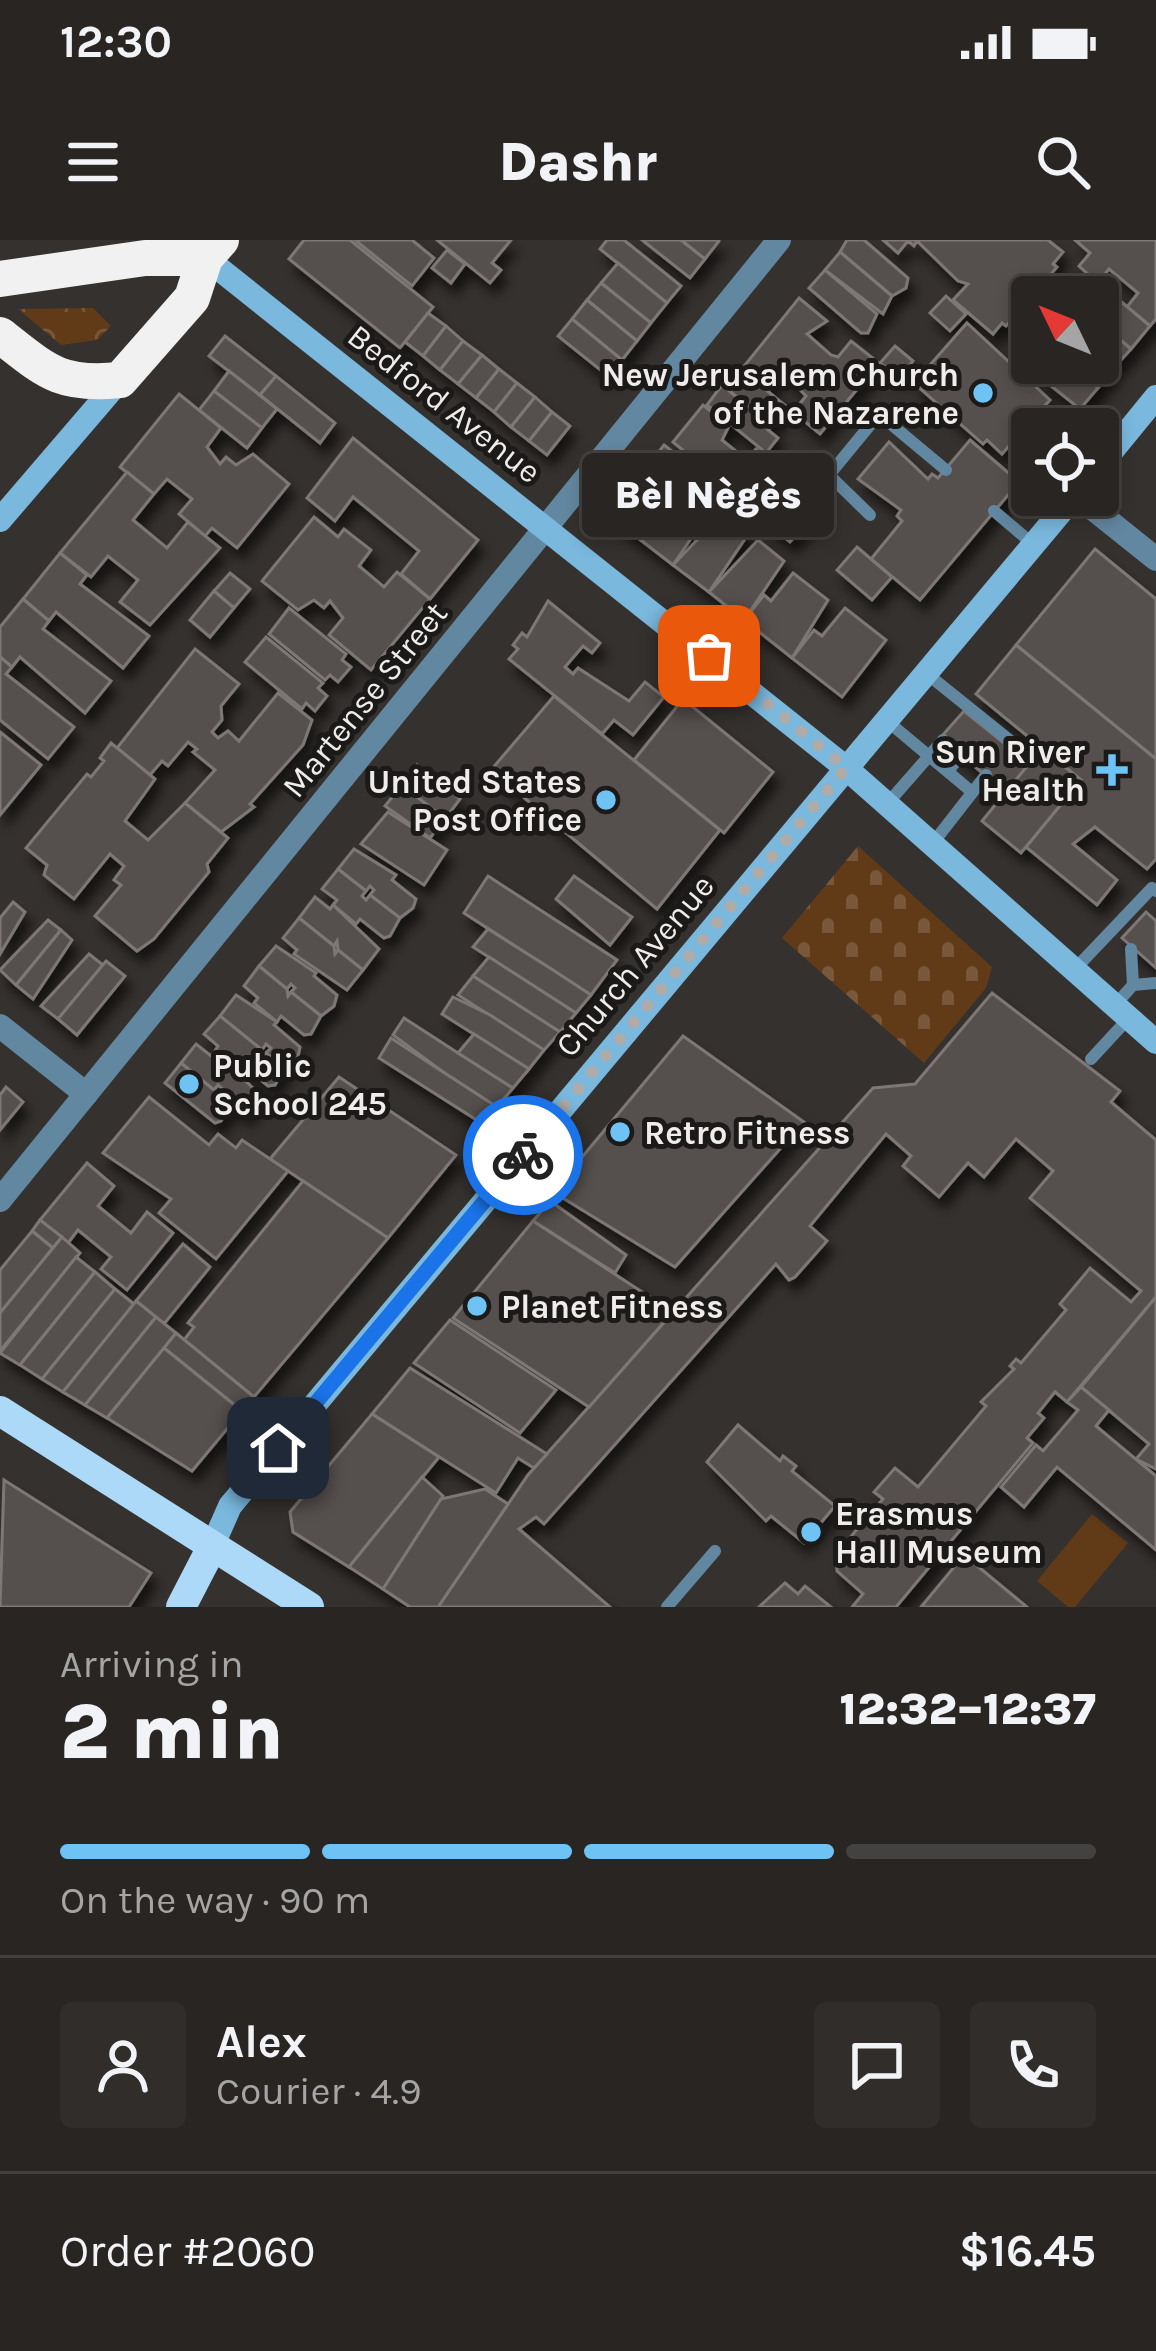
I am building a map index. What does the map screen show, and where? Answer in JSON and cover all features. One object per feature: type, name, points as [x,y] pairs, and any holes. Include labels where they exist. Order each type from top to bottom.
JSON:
[{"type":"highway","points":[[0,279],[203,246],[191,298],[120,380],[78,384],[48,374],[0,335]]},
{"type":"main road","name":"Bedford Avenue","points":[[203,246],[846,768],[1156,1042]]},
{"type":"main road","points":[[0,520],[120,380]]},
{"type":"main road","points":[[1119,443],[1156,398]]},
{"type":"main road","name":"Church Avenue","points":[[181,1607],[230,1506],[1058,516]]},
{"type":"main road","points":[[0,1411],[309,1607]]},
{"type":"street","name":"Martense Street","points":[[0,1200],[779,240]]},
{"type":"street","points":[[1102,516],[1156,560]]},
{"type":"street","points":[[0,1026],[86,1094]]},
{"type":"lane","points":[[870,515],[829,475],[875,419],[886,420],[946,470]]},
{"type":"lane","points":[[994,511],[1034,544]]},
{"type":"lane","points":[[926,673],[1012,743],[1009,747]]},
{"type":"lane","points":[[886,720],[972,792]]},
{"type":"lane","points":[[887,804],[943,740]]},
{"type":"lane","points":[[948,771],[961,755]]},
{"type":"lane","points":[[932,844],[986,775]]},
{"type":"lane","points":[[1075,969],[1152,888],[1156,891]]},
{"type":"lane","points":[[1091,1059],[1133,985],[1131,949]]},
{"type":"lane","points":[[1133,985],[1156,983]]},
{"type":"lane","points":[[668,1607],[715,1551]]},
{"type":"green space","points":[[93,308],[111,326],[97,340],[61,345],[18,309]]},
{"type":"green space","points":[[858,846],[992,967],[986,988],[924,1063],[782,938]]},
{"type":"green space","points":[[1092,1514],[1128,1543],[1075,1607],[1068,1607],[1037,1581]]},
{"type":"building","points":[[304,240],[350,240],[433,307],[400,348],[289,259]]},
{"type":"building","points":[[355,240],[412,240],[434,258],[412,286]]},
{"type":"building","points":[[437,240],[511,240],[492,263],[501,270],[490,283]]},
{"type":"building","points":[[607,240],[624,240],[681,286],[667,303],[600,249]]},
{"type":"building","points":[[642,240],[681,240],[705,259],[690,278]]},
{"type":"building","points":[[681,240],[719,240],[719,241],[705,259]]},
{"type":"building","points":[[847,240],[864,240],[908,278],[906,288],[892,296],[840,252]]},
{"type":"building","points":[[883,240],[1048,240],[1063,252],[1049,276],[1011,276],[1011,320],[993,334],[953,300],[968,284],[958,281],[917,241],[914,246],[908,241],[898,253]]},
{"type":"building","points":[[1075,240],[1156,240],[1156,319],[1150,326],[1127,307],[1138,293],[1119,276],[1109,269],[1104,276],[1090,276],[1079,266],[1090,253]]},
{"type":"building","points":[[447,250],[465,264],[451,283],[432,268]]},
{"type":"building","points":[[840,252],[892,296],[883,314],[825,270]]},
{"type":"building","points":[[618,263],[667,303],[651,323],[601,283]]},
{"type":"building","points":[[825,270],[877,314],[868,333],[861,333],[809,288]]},
{"type":"building","points":[[601,283],[651,323],[637,341],[587,300]]},
{"type":"building","points":[[946,296],[966,314],[950,331],[930,313]]},
{"type":"building","points":[[799,298],[827,321],[807,334],[831,355],[838,357],[851,341],[879,363],[820,434],[793,412],[806,396],[781,370],[768,392],[741,370]]},
{"type":"building","points":[[587,300],[637,341],[622,360],[572,319]]},
{"type":"building","points":[[1119,300],[1150,326],[1131,349],[1119,339]]},
{"type":"building","points":[[428,313],[446,326],[423,356],[405,342]]},
{"type":"building","points":[[572,319],[622,360],[608,376],[558,336]]},
{"type":"building","name":"New Jerusalem Church of the Nazarene","points":[[967,323],[1011,364],[1011,384],[1033,384],[1050,400],[1043,408],[1011,408],[1011,444],[1002,454],[987,440],[983,444],[914,383]]},
{"type":"building","points":[[446,326],[463,341],[440,370],[423,356]]},
{"type":"building","points":[[225,336],[276,376],[260,395],[209,356]]},
{"type":"building","points":[[1119,339],[1131,349],[1119,362]]},
{"type":"building","points":[[463,341],[482,355],[458,384],[440,370]]},
{"type":"building","points":[[895,346],[913,361],[899,378],[880,363]]},
{"type":"building","points":[[482,355],[499,369],[476,398],[458,384]]},
{"type":"building","points":[[738,367],[787,407],[772,426],[722,385]]},
{"type":"building","points":[[499,369],[517,383],[494,412],[476,398]]},
{"type":"building","points":[[229,371],[277,409],[262,428],[214,391]]},
{"type":"building","points":[[276,376],[335,423],[320,443],[260,395]]},
{"type":"building","points":[[517,383],[535,397],[511,427],[494,412]]},
{"type":"building","points":[[1049,384],[1093,384],[1098,388],[1079,408]]},
{"type":"building","points":[[722,385],[772,426],[768,430],[778,438],[766,453],[707,405]]},
{"type":"building","points":[[214,391],[262,428],[247,448],[199,410]]},
{"type":"building","points":[[179,394],[221,428],[207,447],[220,464],[226,457],[236,465],[253,454],[289,484],[237,548],[212,528],[205,536],[179,514],[192,499],[167,479],[154,494],[120,467]]},
{"type":"building","points":[[535,397],[552,412],[529,441],[511,427]]},
{"type":"building","points":[[703,405],[729,426],[722,440],[747,460],[756,449],[785,473],[759,505],[701,457],[697,462],[673,442]]},
{"type":"building","points":[[552,412],[570,426],[547,455],[529,441]]},
{"type":"building","points":[[353,438],[478,540],[430,599],[401,574],[419,551],[353,497],[335,521],[307,498]]},
{"type":"building","points":[[970,440],[1011,475],[1011,492],[920,600],[871,559],[902,521],[897,516],[901,510],[858,479],[889,442],[928,479],[932,474],[938,478]]},
{"type":"building","points":[[664,445],[693,467],[668,499],[663,494],[659,499],[665,503],[638,538],[609,515]]},
{"type":"building","points":[[127,472],[154,494],[133,520],[167,548],[188,522],[220,548],[150,625],[120,602],[138,580],[108,556],[91,577],[60,553]]},
{"type":"building","points":[[687,485],[713,506],[673,565],[638,538]]},
{"type":"building","points":[[791,493],[815,513],[790,542],[766,522]]},
{"type":"building","points":[[723,513],[749,533],[709,592],[673,565]]},
{"type":"building","points":[[314,517],[338,537],[344,529],[371,550],[359,566],[384,587],[397,572],[430,599],[371,670],[329,635],[343,618],[330,601],[324,608],[314,600],[298,610],[262,581]]},
{"type":"building","points":[[758,540],[784,561],[744,620],[709,592]]},
{"type":"building","points":[[857,547],[892,577],[872,600],[837,570]]},
{"type":"building","points":[[1095,549],[1156,599],[1156,759],[1016,645]]},
{"type":"building","points":[[60,553],[87,575],[80,584],[149,636],[123,668],[56,612],[49,621],[23,599]]},
{"type":"building","points":[[230,573],[250,589],[234,608],[214,591]]},
{"type":"building","points":[[793,573],[828,600],[792,658],[744,620],[764,595],[771,601]]},
{"type":"building","points":[[214,591],[234,608],[210,637],[190,620]]},
{"type":"building","points":[[23,599],[49,621],[43,629],[111,681],[85,713],[20,657],[12,667],[0,657],[0,627]]},
{"type":"building","points":[[548,601],[600,643],[592,653],[583,646],[565,667],[573,674],[578,668],[629,701],[645,682],[664,697],[633,735],[614,720],[602,734],[509,659],[518,649],[513,645],[522,633],[527,637]]},
{"type":"building","points":[[289,608],[346,654],[342,660],[351,667],[338,682],[330,675],[325,680],[269,634]]},
{"type":"building","points":[[845,608],[886,640],[842,697],[792,658],[814,630],[822,636]]},
{"type":"building","points":[[266,637],[323,683],[318,688],[327,696],[315,711],[306,703],[302,709],[245,662]]},
{"type":"building","name":"Sun River Health","points":[[1016,645],[1156,759],[1156,859],[1147,869],[1095,827],[1073,844],[1117,880],[1097,905],[1026,847],[1081,780],[976,694]]},
{"type":"building","points":[[195,649],[239,684],[221,706],[222,720],[212,732],[218,738],[228,731],[239,741],[278,693],[312,720],[303,745],[250,804],[254,807],[221,832],[185,803],[215,770],[193,752],[197,749],[188,742],[168,766],[162,761],[150,775],[117,748]]},
{"type":"building","points":[[0,657],[12,667],[6,674],[74,727],[48,759],[0,720]]},
{"type":"building","name":"United States Post Office","points":[[554,696],[720,830],[657,909],[491,770]]},
{"type":"building","points":[[683,699],[773,772],[724,833],[634,760]]},
{"type":"building","points":[[964,711],[1020,756],[1033,741],[1042,748],[997,804],[986,795],[996,784],[940,738]]},
{"type":"building","points":[[0,732],[41,765],[0,815]]},
{"type":"building","points":[[111,743],[155,779],[125,821],[148,840],[185,803],[228,838],[207,864],[209,872],[154,939],[137,951],[95,916],[121,885],[114,880],[124,866],[110,854],[74,899],[44,875],[47,865],[26,848],[87,774],[91,777],[104,761],[100,758]]},
{"type":"building","points":[[1042,748],[1081,780],[1021,853],[982,821]]},
{"type":"building","points":[[417,765],[460,799],[445,819],[402,785]]},
{"type":"building","points":[[402,785],[445,819],[430,838],[385,806]]},
{"type":"building","points":[[388,812],[447,850],[424,885],[361,844]]},
{"type":"building","points":[[354,849],[396,875],[392,880],[416,899],[413,908],[400,918],[370,895],[374,890],[370,886],[366,891],[338,869]]},
{"type":"building","points":[[338,869],[366,891],[362,896],[366,900],[370,895],[400,918],[390,936],[384,938],[360,919],[356,924],[333,905],[337,900],[322,889]]},
{"type":"building","points":[[488,876],[617,960],[591,995],[464,913]]},
{"type":"building","points":[[574,876],[632,917],[610,945],[556,899]]},
{"type":"building","points":[[315,897],[330,909],[333,905],[379,949],[363,970],[338,950],[337,941],[334,946],[299,918]]},
{"type":"building","points":[[13,902],[25,912],[0,954],[0,918]]},
{"type":"building","points":[[1146,912],[1156,921],[1156,968],[1122,938]]},
{"type":"building","points":[[299,918],[334,946],[335,954],[338,950],[363,970],[347,990],[294,954],[297,950],[283,938]]},
{"type":"building","points":[[48,920],[61,930],[16,985],[0,970]]},
{"type":"building","points":[[488,929],[591,995],[576,1013],[473,947]]},
{"type":"building","points":[[61,930],[72,940],[33,999],[16,985]]},
{"type":"building","points":[[276,946],[316,973],[337,995],[334,1006],[321,1016],[291,992],[295,988],[291,984],[287,989],[259,966]]},
{"type":"building","points":[[89,954],[103,965],[58,1019],[41,1006]]},
{"type":"building","points":[[489,957],[576,1013],[560,1032],[473,976]]},
{"type":"building","points":[[106,961],[125,976],[77,1035],[58,1019]]},
{"type":"building","points":[[259,966],[287,989],[288,996],[291,992],[321,1016],[311,1034],[304,1035],[281,1016],[277,1022],[254,1003],[258,998],[244,986]]},
{"type":"building","points":[[473,976],[560,1032],[544,1050],[458,995]]},
{"type":"building","points":[[992,993],[1120,1091],[1111,1102],[1156,1140],[1156,1297],[1067,1402],[1055,1392],[1038,1413],[1044,1418],[1027,1438],[1033,1443],[896,1607],[852,1607],[863,1594],[837,1571],[836,1554],[883,1499],[874,1492],[895,1468],[918,1487],[986,1406],[981,1402],[1014,1369],[1010,1366],[1016,1359],[1021,1363],[1066,1310],[1060,1304],[1090,1268],[1131,1302],[1141,1291],[1030,1198],[1053,1171],[1016,1139],[984,1177],[968,1163],[939,1197],[903,1166],[911,1156],[886,1134],[810,1226],[827,1241],[795,1277],[789,1280],[776,1264],[544,1524],[536,1517],[519,1529],[610,1607],[438,1607],[528,1475],[873,1088],[915,1084]]},
{"type":"building","points":[[236,995],[277,1022],[274,1025],[300,1047],[298,1057],[284,1068],[266,1053],[271,1048],[266,1044],[262,1050],[220,1016]]},
{"type":"building","points":[[453,997],[544,1050],[529,1069],[442,1014]]},
{"type":"building","points":[[220,1016],[262,1050],[263,1057],[266,1053],[284,1068],[275,1085],[268,1086],[242,1065],[238,1070],[215,1051],[218,1046],[204,1034]]},
{"type":"building","points":[[404,1018],[513,1088],[497,1107],[393,1035]]},
{"type":"building","points":[[474,1034],[529,1069],[513,1088],[458,1053]]},
{"type":"building","points":[[683,1036],[804,1122],[675,1267],[553,1192]]},
{"type":"building","points":[[391,1038],[497,1107],[483,1124],[379,1058]]},
{"type":"building","points":[[196,1044],[211,1056],[215,1051],[261,1096],[245,1115],[221,1095],[225,1091],[218,1085],[214,1090],[181,1063]]},
{"type":"building","points":[[181,1063],[231,1104],[221,1121],[215,1123],[165,1083]]},
{"type":"building","points":[[339,1077],[456,1155],[388,1238],[270,1159]]},
{"type":"building","points":[[6,1087],[23,1102],[0,1130],[0,1095]]},
{"type":"building","points":[[149,1097],[209,1145],[218,1134],[236,1148],[242,1140],[288,1171],[216,1259],[159,1213],[171,1199],[103,1153]]},
{"type":"building","points":[[87,1163],[114,1186],[98,1206],[131,1233],[147,1212],[173,1233],[127,1290],[101,1269],[111,1257],[78,1230],[68,1243],[40,1220]]},
{"type":"building","points":[[303,1181],[388,1238],[254,1397],[184,1340],[194,1327],[188,1323]]},
{"type":"building","points":[[550,1201],[626,1255],[615,1273],[533,1221]]},
{"type":"building","points":[[40,1220],[62,1237],[53,1248],[32,1231]]},
{"type":"building","points":[[533,1221],[673,1312],[589,1407],[453,1318]]},
{"type":"building","points":[[32,1231],[53,1248],[0,1313],[0,1270]]},
{"type":"building","points":[[62,1237],[80,1253],[0,1351],[0,1313]]},
{"type":"building","points":[[183,1244],[210,1267],[164,1324],[136,1301]]},
{"type":"building","points":[[76,1257],[95,1272],[20,1365],[0,1353]]},
{"type":"building","points":[[95,1272],[115,1289],[42,1379],[20,1365]]},
{"type":"building","points":[[115,1289],[134,1304],[63,1392],[42,1379]]},
{"type":"building","points":[[1156,1297],[1156,1469],[1136,1459],[1149,1444],[1081,1387]]},
{"type":"building","points":[[136,1301],[156,1317],[85,1405],[63,1392]]},
{"type":"building","points":[[156,1317],[176,1333],[164,1348],[107,1418],[85,1405]]},
{"type":"building","points":[[450,1320],[556,1390],[520,1433],[414,1363]]},
{"type":"building","points":[[176,1333],[254,1397],[242,1411],[164,1348]]},
{"type":"building","points":[[164,1348],[242,1411],[192,1471],[107,1418]]},
{"type":"building","points":[[410,1368],[547,1454],[534,1468],[518,1458],[496,1493],[372,1414]]},
{"type":"building","points":[[1081,1387],[1109,1410],[1096,1426],[1156,1476],[1156,1550],[1057,1467],[1024,1507],[1001,1487],[1036,1445],[1043,1451],[1078,1410],[1067,1402]]},
{"type":"building","points":[[372,1414],[439,1457],[349,1567],[293,1532],[290,1512]]},
{"type":"building","points":[[738,1425],[780,1461],[783,1456],[796,1466],[792,1471],[835,1506],[804,1543],[771,1516],[766,1521],[707,1462]]},
{"type":"building","points":[[422,1477],[443,1496],[383,1589],[349,1567]]},
{"type":"building","points":[[4,1480],[151,1573],[129,1607],[0,1607]]},
{"type":"building","points":[[485,1489],[508,1504],[438,1607],[410,1607],[383,1589],[441,1499]]},
{"type":"building","points":[[964,1555],[1027,1607],[921,1607]]},
{"type":"building","points":[[785,1583],[798,1594],[805,1586],[831,1607],[759,1607]]},
{"type":"way so far","points":[[523,1155],[846,768],[709,656]]},
{"type":"place","name":"New Jerusalem Church of the Nazarene","points":[[983,393]]},
{"type":"place","name":"Bèl Nègès","points":[[709,656]]},
{"type":"place","name":"Sun River Health","points":[[1112,770]]},
{"type":"place","name":"United States Post Office","points":[[606,800]]},
{"type":"place","name":"Public School 245","points":[[189,1084]]},
{"type":"place","name":"Retro Fitness","points":[[620,1132]]},
{"type":"place","name":"Planet Fitness","points":[[477,1306]]},
{"type":"place","name":"Erasmus Hall Museum","points":[[811,1532]]},
{"type":"route","points":[[278,1448],[523,1155]]}]
